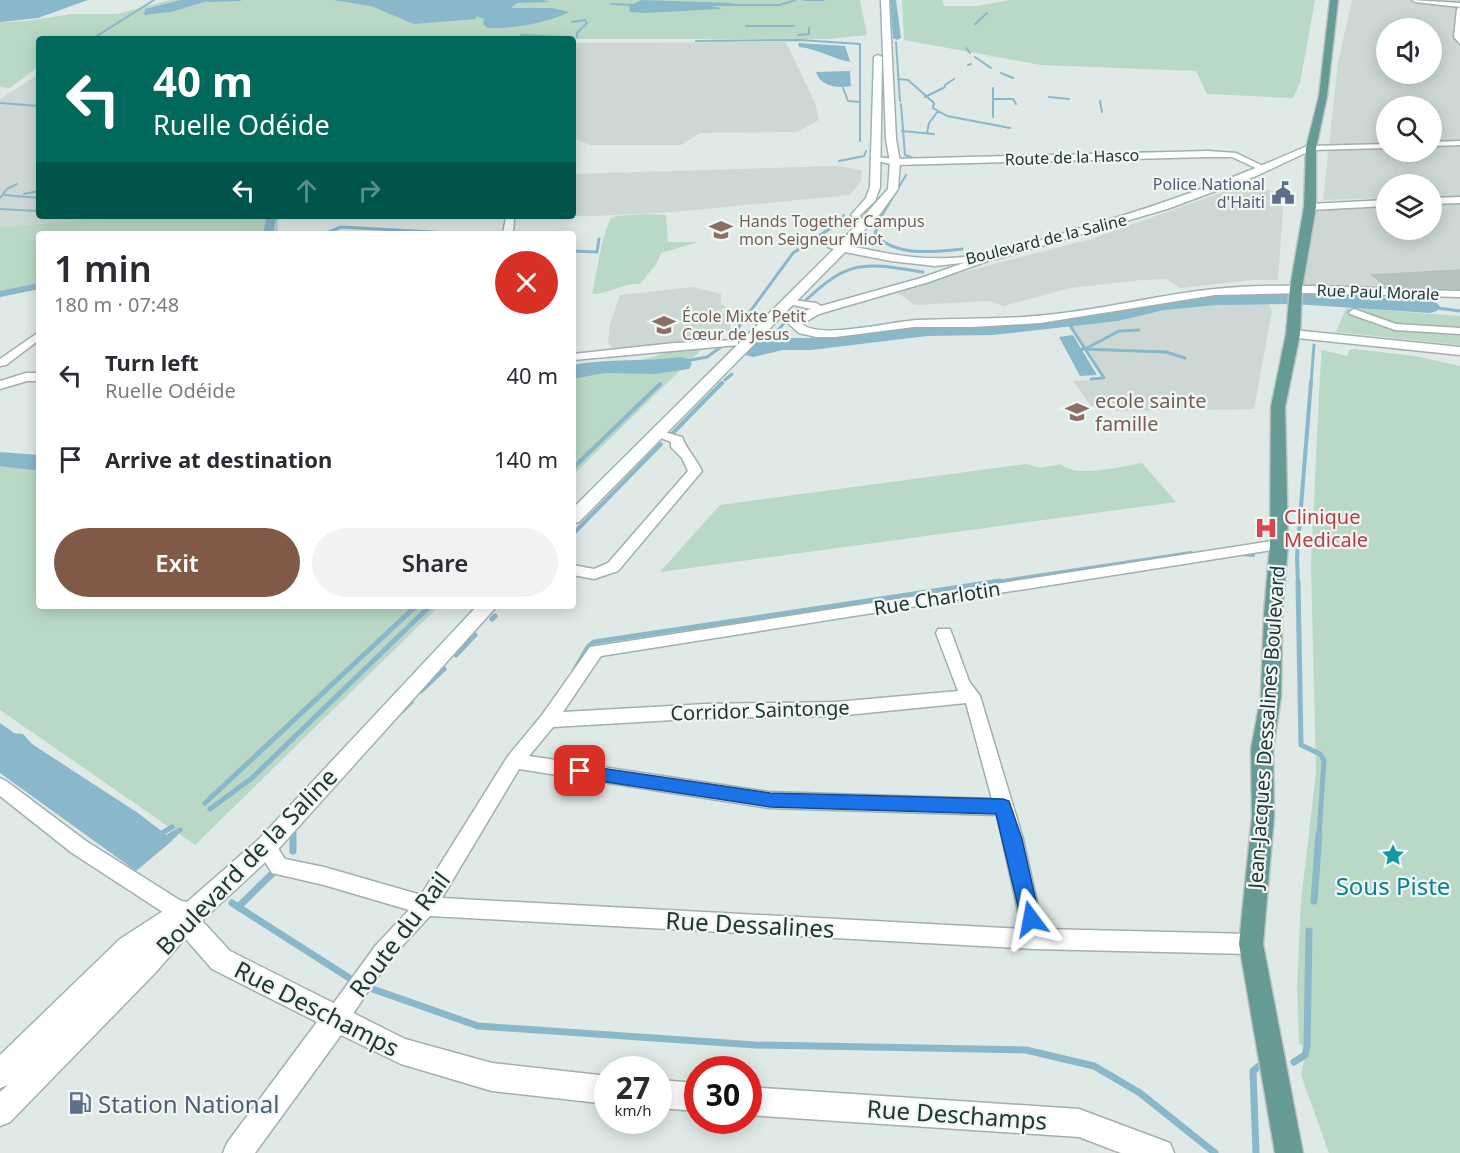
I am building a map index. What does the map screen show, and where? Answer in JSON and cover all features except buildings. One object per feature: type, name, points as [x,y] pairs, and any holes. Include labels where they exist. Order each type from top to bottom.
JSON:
[{"type":"main road","points":[[816,275],[871,199],[875,187],[878,57],[875,0]]},
{"type":"main road","points":[[576,515],[657,434],[736,345],[835,246],[866,222],[892,189],[895,162],[891,139],[885,0]]},
{"type":"main road","name":"Jean-Jacques Dessalines Boulevard","points":[[1289,1153],[1251,945],[1263,816],[1262,749],[1271,696],[1273,614],[1279,545],[1278,407],[1293,334],[1296,295],[1310,207],[1311,148],[1323,96],[1334,0]]},
{"type":"main road","name":"Boulevard de la Saline","points":[[835,246],[896,257],[949,262],[992,256],[1130,218],[1265,169],[1311,148]]},
{"type":"main road","points":[[1442,201],[1460,200]]},
{"type":"main road","points":[[1310,207],[1376,204]]},
{"type":"main road","points":[[866,222],[867,239],[896,257]]},
{"type":"main road","points":[[736,345],[816,275],[837,262],[849,258],[896,257]]},
{"type":"main road","points":[[1293,334],[1460,351]]},
{"type":"main road","points":[[576,508],[711,374]]},
{"type":"main road","name":"Boulevard de la Saline","points":[[0,1112],[139,971],[184,917],[479,609]]},
{"type":"main road","name":"Boulevard de la Saline","points":[[0,1074],[129,947],[184,917],[266,847],[485,609]]},
{"type":"main road","name":"Rue Deschamps","points":[[184,917],[221,960],[400,1051],[492,1077],[594,1088]]},
{"type":"main road","name":"Route du Rail","points":[[237,1153],[336,1019]]},
{"type":"main road","name":"Rue Deschamps","points":[[762,1102],[1080,1123],[1160,1153]]},
{"type":"street","points":[[1415,0],[1460,7],[1459,39]]},
{"type":"street","points":[[1442,144],[1460,143]]},
{"type":"street","points":[[1311,148],[1376,146]]},
{"type":"street","name":"Route de la Hasco","points":[[876,160],[895,162],[1208,154],[1233,155],[1265,169]]},
{"type":"street","points":[[508,231],[509,219]]},
{"type":"street","points":[[809,313],[925,280],[992,256]]},
{"type":"street","name":"Rue Paul Morale","points":[[809,313],[795,324],[798,329],[813,334],[878,329],[921,322],[994,324],[1107,310],[1189,296],[1460,294]]},
{"type":"street","points":[[789,301],[816,306],[817,310],[809,313]]},
{"type":"street","points":[[1354,312],[1395,327],[1460,331]]},
{"type":"street","points":[[26,377],[1,363],[36,337]]},
{"type":"street","points":[[576,357],[674,346],[736,345]]},
{"type":"street","points":[[0,385],[26,377],[36,377]]},
{"type":"street","points":[[576,571],[592,575],[602,574],[613,567],[694,471],[688,456],[677,447],[677,440],[657,434]]},
{"type":"street","name":"Rue Charlotin","points":[[596,651],[1279,545]]},
{"type":"street","points":[[944,633],[962,684],[972,696],[1013,839],[1035,939]]},
{"type":"street","name":"Route du Rail","points":[[336,1019],[383,952],[426,906],[514,761],[548,720],[596,651]]},
{"type":"street","name":"Corridor Saintonge","points":[[548,720],[707,711],[836,709],[972,696]]},
{"type":"street","points":[[514,761],[770,800],[1003,807]]},
{"type":"street","points":[[0,786],[79,847],[184,917]]},
{"type":"street","name":"Rue Dessalines","points":[[266,847],[279,867],[324,876],[426,906],[1035,939],[1251,945]]},
{"type":"shaded area","points":[[1352,0],[1460,0],[1460,196],[1442,197],[1442,174],[1376,174],[1376,198],[1323,200],[1338,62]]},
{"type":"shaded area","points":[[786,42],[815,103],[819,120],[797,132],[700,133],[681,145],[590,145],[576,139],[576,43]]},
{"type":"shaded area","points":[[36,76],[36,219],[102,219],[0,227],[0,99]]},
{"type":"shaded area","points":[[836,166],[862,170],[861,181],[850,195],[674,212],[576,216],[576,174]]},
{"type":"shaded area","points":[[1248,183],[1284,195],[1278,280],[1254,280],[1180,288],[1166,279],[1142,280],[1071,288],[1003,306],[989,301],[915,305],[893,290],[1091,239]]},
{"type":"shaded area","points":[[1460,200],[1460,291],[1378,291],[1303,284],[1316,206],[1376,203],[1376,240],[1442,240],[1442,201]]},
{"type":"shaded area","points":[[693,287],[721,294],[721,303],[726,307],[720,310],[727,316],[731,329],[709,341],[615,350],[608,343],[610,324],[620,295]]},
{"type":"shaded area","points":[[1222,300],[1268,302],[1272,311],[1254,409],[1118,411],[1105,405],[1091,406],[1073,381],[1106,380],[1068,322],[1164,304]]},
{"type":"green space","points":[[170,0],[860,0],[867,35],[827,39],[576,39],[576,36],[36,36],[36,68],[10,88],[0,87],[0,22],[26,21],[72,14],[117,14]]},
{"type":"green space","points":[[902,0],[942,0],[944,6],[976,6],[1010,0],[1315,0],[1300,83],[1293,98],[1207,94],[1196,71],[1041,65],[904,40]]},
{"type":"green space","points":[[666,215],[668,242],[698,242],[661,253],[657,263],[640,284],[592,294],[602,243],[610,219],[616,216]]},
{"type":"green space","points":[[102,219],[278,219],[278,231],[36,231],[36,290],[0,297],[0,227]]},
{"type":"green space","points":[[1346,309],[1460,316],[1460,345],[1336,332]]},
{"type":"green space","points":[[704,347],[576,472],[576,370],[645,359],[675,350]]},
{"type":"green space","name":"Sous Piste","points":[[1322,350],[1347,356],[1349,350],[1415,356],[1460,366],[1460,1153],[1329,1153],[1301,1075],[1307,1047],[1299,1044],[1297,987],[1301,901],[1316,772],[1311,565],[1320,374]]},
{"type":"green space","points":[[1142,463],[1176,502],[660,572],[720,505],[1026,464],[1040,468],[1061,464],[1077,471],[1088,471]]},
{"type":"green space","points":[[0,464],[36,471],[36,609],[436,609],[195,845],[0,710]]},
{"type":"water","points":[[0,0],[88,0],[38,18],[0,22]]},
{"type":"water","points":[[181,0],[211,0],[171,12],[144,15],[145,9]]},
{"type":"water","points":[[333,0],[544,0],[550,2],[517,3],[511,8],[552,8],[569,12],[529,24],[488,28],[483,24],[484,19],[476,16],[476,19],[414,24],[371,6]]},
{"type":"water","points":[[642,0],[735,3],[711,6],[722,8],[719,9],[630,12],[629,6]]},
{"type":"water","points":[[798,43],[845,46],[850,61],[853,62],[799,47]]},
{"type":"water","points":[[850,71],[851,86],[841,87],[821,81],[816,72]]},
{"type":"water","points":[[1073,335],[1097,375],[1080,376],[1059,337]]},
{"type":"water","points":[[0,723],[14,733],[23,734],[32,744],[138,813],[173,840],[136,871],[0,773]]},
{"type":"waterway","points":[[97,36],[154,0]]},
{"type":"waterway","points":[[208,1],[240,0]]},
{"type":"waterway","points":[[706,5],[779,5],[796,0]]},
{"type":"waterway","points":[[804,0],[824,0]]},
{"type":"waterway","points":[[893,0],[893,19],[897,38]]},
{"type":"waterway","points":[[611,4],[635,5]]},
{"type":"waterway","points":[[975,24],[987,13]]},
{"type":"waterway","points":[[572,22],[585,20],[587,23],[577,33],[577,37]]},
{"type":"waterway","points":[[746,26],[794,26]]},
{"type":"waterway","points":[[798,35],[809,34],[809,28]]},
{"type":"waterway","points":[[521,35],[542,36]]},
{"type":"waterway","points":[[696,41],[800,40],[860,44],[860,102]]},
{"type":"waterway","points":[[896,42],[899,79]]},
{"type":"waterway","points":[[966,48],[970,53]]},
{"type":"waterway","points":[[975,57],[991,68]]},
{"type":"waterway","points":[[1001,73],[1013,78]]},
{"type":"waterway","points":[[899,79],[908,80],[926,96]]},
{"type":"waterway","points":[[899,79],[900,101]]},
{"type":"waterway","points":[[945,85],[954,79]]},
{"type":"waterway","points":[[926,96],[945,87]]},
{"type":"waterway","points":[[843,88],[848,101],[860,102]]},
{"type":"waterway","points":[[993,88],[993,99]]},
{"type":"waterway","points":[[926,96],[934,103],[933,108],[947,116],[1010,128]]},
{"type":"waterway","points":[[1049,97],[1069,99]]},
{"type":"waterway","points":[[993,99],[1013,99],[1016,104]]},
{"type":"waterway","points":[[993,99],[993,117]]},
{"type":"waterway","points":[[1100,101],[1102,112]]},
{"type":"waterway","points":[[860,102],[860,141]]},
{"type":"waterway","points":[[0,103],[36,106]]},
{"type":"waterway","points":[[901,104],[903,131]]},
{"type":"waterway","points":[[927,133],[929,123],[938,111]]},
{"type":"waterway","points":[[903,131],[934,134]]},
{"type":"waterway","points":[[903,131],[905,155],[916,159]]},
{"type":"waterway","points":[[839,161],[864,156],[866,151]]},
{"type":"waterway","points":[[1126,153],[1147,152]]},
{"type":"waterway","points":[[882,216],[906,175]]},
{"type":"waterway","points":[[0,198],[7,189],[17,184]]},
{"type":"waterway","points":[[24,194],[36,192]]},
{"type":"waterway","points":[[4,195],[36,198]]},
{"type":"waterway","points":[[0,209],[36,211]]},
{"type":"waterway","points":[[835,225],[844,215]]},
{"type":"waterway","points":[[878,225],[881,215]]},
{"type":"waterway","points":[[269,231],[271,219]]},
{"type":"waterway","points":[[735,332],[793,253],[837,224]]},
{"type":"waterway","points":[[878,224],[875,234],[883,241],[904,250],[962,249]]},
{"type":"waterway","points":[[331,231],[341,227],[414,231]]},
{"type":"waterway","points":[[576,251],[597,252],[599,239]]},
{"type":"waterway","points":[[805,301],[834,277],[859,267],[886,267],[923,272]]},
{"type":"waterway","points":[[0,294],[36,287]]},
{"type":"waterway","points":[[753,350],[783,344],[811,344],[927,330],[993,329],[1118,315],[1164,304],[1217,299],[1294,298],[1430,307]]},
{"type":"waterway","points":[[783,344],[777,331],[802,304]]},
{"type":"waterway","points":[[1430,307],[1460,311]]},
{"type":"waterway","points":[[1062,321],[1069,324],[1085,349]]},
{"type":"waterway","points":[[1087,348],[1119,331],[1139,330]]},
{"type":"waterway","points":[[1311,383],[1314,345]]},
{"type":"waterway","points":[[655,367],[707,357],[721,347]]},
{"type":"waterway","points":[[1085,349],[1166,352],[1185,358]]},
{"type":"waterway","points":[[1085,349],[1104,378],[1091,379]]},
{"type":"waterway","points":[[576,371],[604,366],[655,367],[681,364]]},
{"type":"waterway","points":[[725,380],[732,374]]},
{"type":"waterway","points":[[1298,583],[1297,557],[1311,382]]},
{"type":"waterway","points":[[717,388],[722,383]]},
{"type":"waterway","points":[[576,465],[660,384]]},
{"type":"waterway","points":[[708,397],[715,390]]},
{"type":"waterway","points":[[672,434],[706,399]]},
{"type":"waterway","points":[[576,531],[661,444]]},
{"type":"waterway","points":[[0,459],[36,463]]},
{"type":"waterway","points":[[990,583],[1191,553]]},
{"type":"waterway","points":[[1241,554],[1253,555]]},
{"type":"waterway","points":[[574,671],[588,647],[594,642],[1000,581]]},
{"type":"waterway","points":[[1298,581],[1301,745],[1320,754],[1324,760],[1319,835]]},
{"type":"waterway","points":[[205,803],[413,609]]},
{"type":"waterway","points":[[210,809],[252,778],[427,609]]},
{"type":"waterway","points":[[492,619],[495,616]]},
{"type":"waterway","points":[[456,655],[475,635]]},
{"type":"waterway","points":[[421,691],[444,669]]},
{"type":"waterway","points":[[402,711],[411,702]]},
{"type":"waterway","points":[[161,834],[159,835],[172,827]]},
{"type":"waterway","points":[[293,828],[293,851]]},
{"type":"waterway","points":[[172,835],[180,830]]},
{"type":"waterway","points":[[165,840],[174,834]]},
{"type":"waterway","points":[[1314,901],[1319,834]]},
{"type":"waterway","points":[[238,907],[272,874]]},
{"type":"waterway","points":[[232,903],[238,907]]},
{"type":"waterway","points":[[238,907],[354,981]]},
{"type":"waterway","points":[[1294,1062],[1305,1055],[1307,1046],[1309,931]]},
{"type":"waterway","points":[[367,987],[478,1026],[756,1045],[1026,1050],[1094,1066],[1140,1093],[1215,1153]]},
{"type":"waterway","points":[[1256,1153],[1253,1071],[1264,1062]]},
{"type":"place","name":"Police National d'Haiti","points":[[1283,193]]},
{"type":"place","name":"Hands Together Campus mon Seigneur Miot","points":[[721,230]]},
{"type":"place","name":"École Mixte Petit Cœur de Jesus","points":[[664,325]]},
{"type":"place","name":"ecole sainte famille","points":[[1077,412]]},
{"type":"place","name":"Clinique Medicale","points":[[1266,528]]},
{"type":"place","name":"Sous Piste","points":[[1393,855]]},
{"type":"place","name":"Station National","points":[[80,1103]]},
{"type":"route","points":[[580,771],[770,800],[1003,807],[1013,839],[1031,919]]}]
